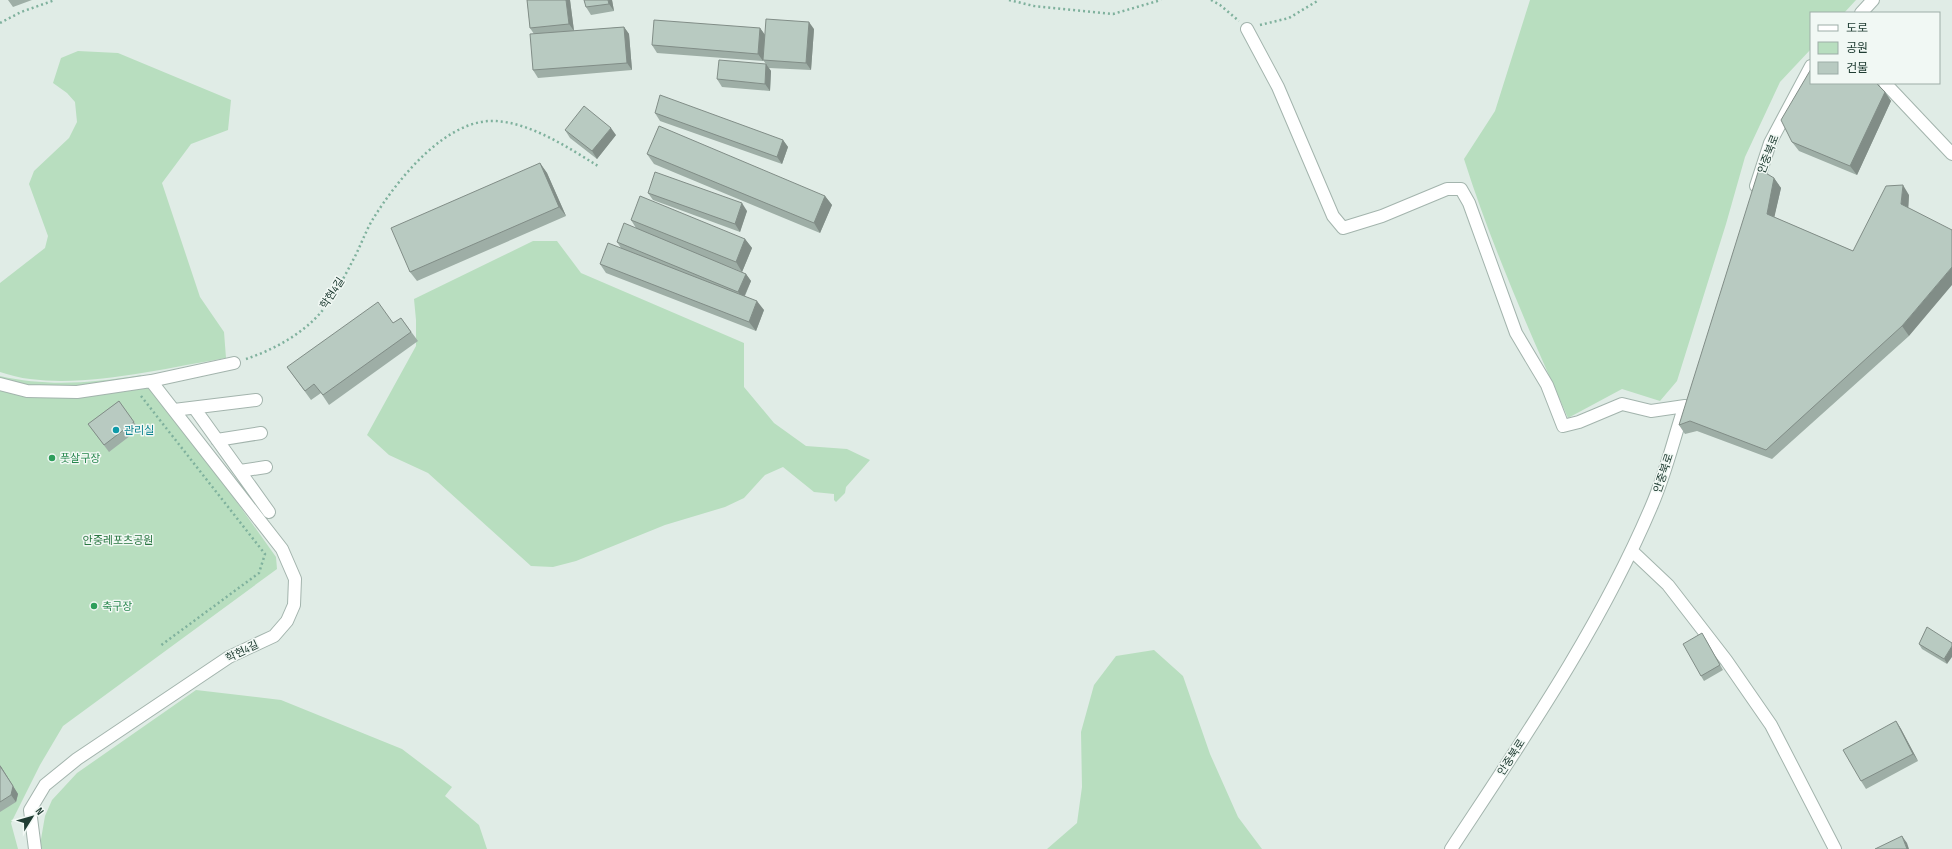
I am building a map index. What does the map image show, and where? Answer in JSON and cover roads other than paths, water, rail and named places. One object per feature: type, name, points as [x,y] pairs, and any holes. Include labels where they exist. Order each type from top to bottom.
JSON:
[{"type":"street","points":[[1862,12],[1873,0]]},
{"type":"street","points":[[1247,29],[1278,87],[1333,216],[1344,228],[1382,216],[1447,189],[1461,189],[1469,203],[1516,333],[1547,385],[1563,426],[1579,422],[1622,404],[1651,411],[1685,406]]},
{"type":"street","name":"안중북로","points":[[1753,195],[1770,143],[1810,68]]},
{"type":"street","points":[[1886,84],[1952,154]]},
{"type":"street","points":[[0,384],[27,391],[77,392],[151,381],[234,363]]},
{"type":"street","name":"학현4길","points":[[34,849],[30,810],[45,785],[78,759],[229,657],[274,636],[287,621],[294,605],[295,579],[282,549],[151,381]]},
{"type":"street","name":"안중북로","points":[[1451,849],[1546,704],[1621,573],[1653,504],[1690,392]]},
{"type":"street","points":[[174,410],[195,409],[256,400]]},
{"type":"street","points":[[195,409],[269,512]]},
{"type":"street","points":[[217,440],[261,434]]},
{"type":"street","points":[[240,471],[266,466]]},
{"type":"street","points":[[1632,551],[1668,585],[1726,660],[1771,725],[1835,849]]},
{"type":"place","name":"관리실","points":[[116,430]]},
{"type":"place","name":"풋살구장","points":[[52,458]]},
{"type":"place","name":"축구장","points":[[94,606]]},
{"type":"park label","name":"안중레포츠공원","points":[[118,540]]}]
